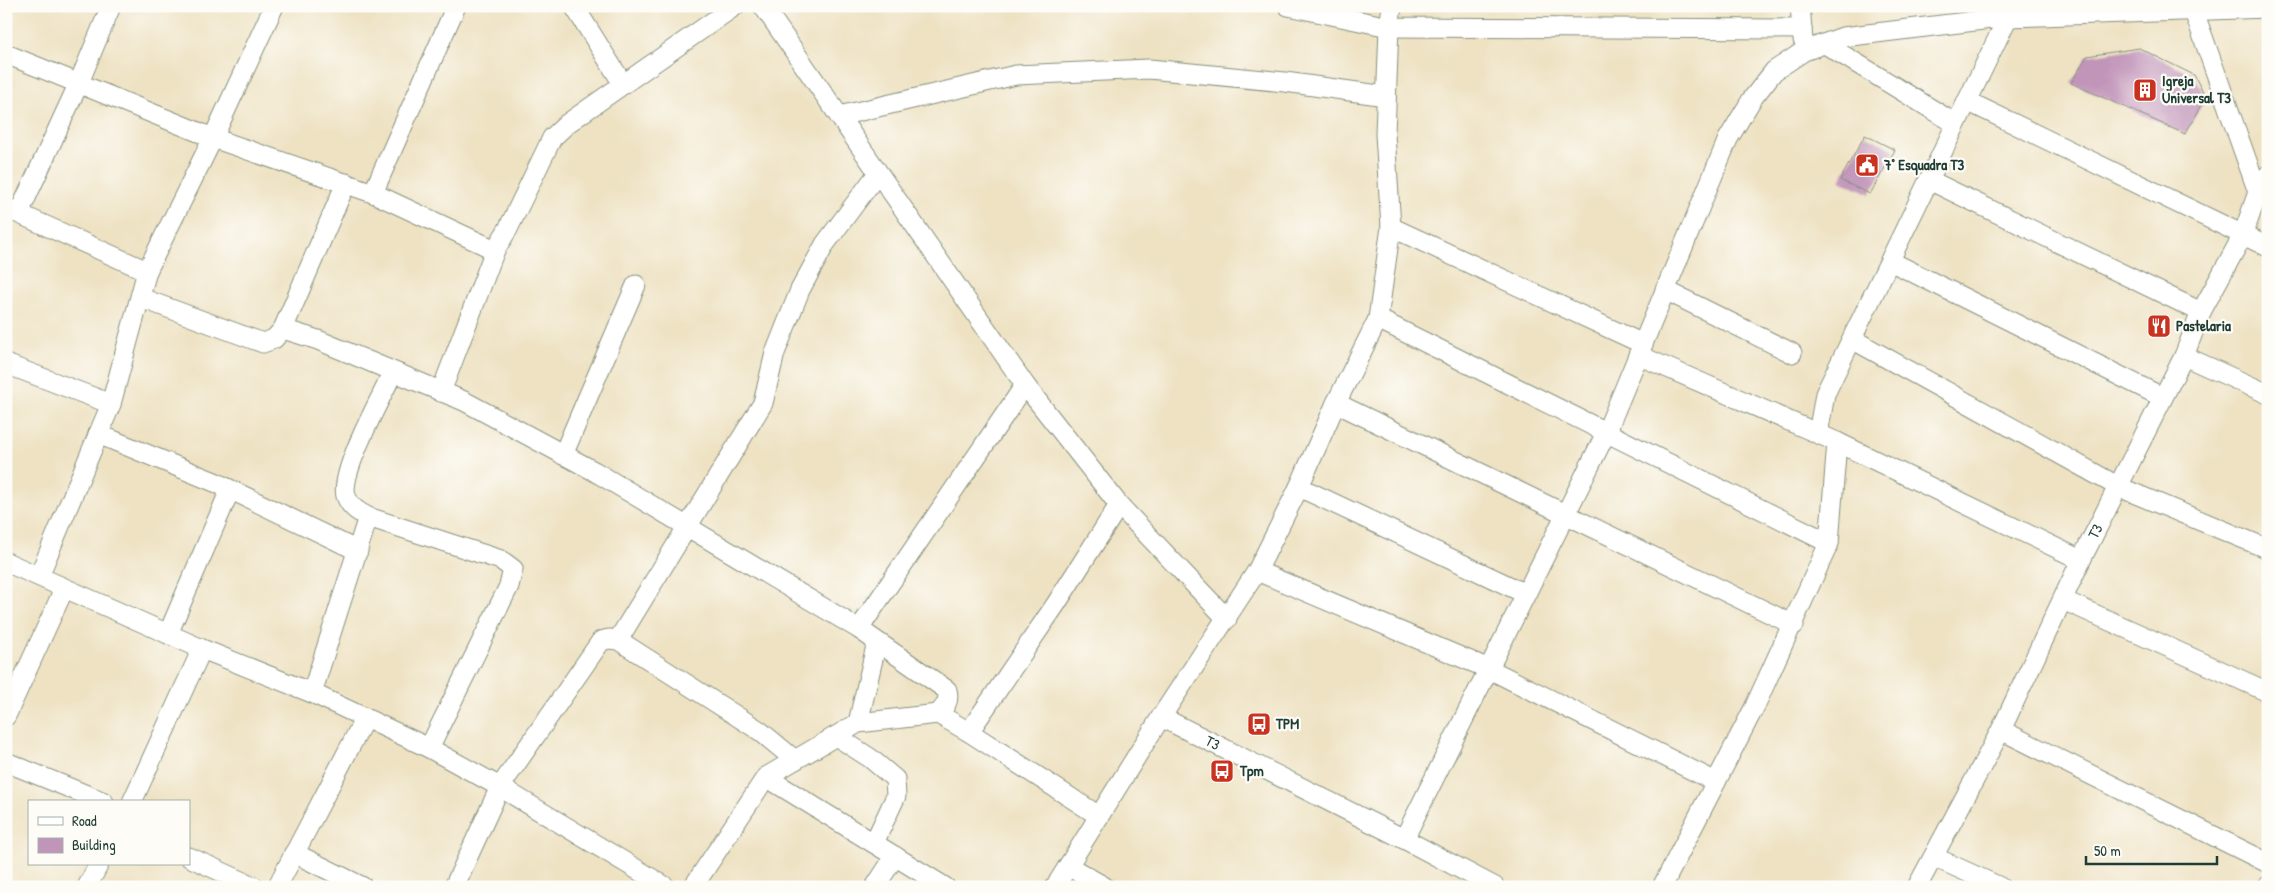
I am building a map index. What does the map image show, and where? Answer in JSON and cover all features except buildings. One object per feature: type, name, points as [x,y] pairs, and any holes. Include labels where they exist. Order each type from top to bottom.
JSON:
[{"type":"street","points":[[112,6],[78,84],[13,210],[147,271]]},
{"type":"street","points":[[39,576],[111,404],[147,271],[213,138],[274,6]]},
{"type":"street","points":[[373,193],[456,6]]},
{"type":"street","points":[[574,6],[623,84]]},
{"type":"street","points":[[441,392],[495,250],[508,229],[552,138],[568,123],[735,6]]},
{"type":"street","points":[[763,6],[1025,385],[1119,505],[1227,618]]},
{"type":"street","points":[[1288,6],[1389,27],[1802,29]]},
{"type":"street","points":[[1055,887],[1161,718],[1257,571],[1300,487],[1336,403],[1378,319],[1391,228],[1385,134],[1389,27],[1392,6]]},
{"type":"street","points":[[1800,6],[1804,51]]},
{"type":"street","points":[[1404,839],[1606,433],[1728,139],[1752,99],[1774,71],[1804,51],[1843,37],[1879,31],[2008,17],[2192,8],[2268,8]]},
{"type":"street","points":[[2192,8],[2258,192]]},
{"type":"street","points":[[1818,434],[1825,394],[2008,17]]},
{"type":"street","points":[[1825,44],[1956,124]]},
{"type":"street","points":[[6,54],[213,138],[373,193],[495,250]]},
{"type":"street","points":[[839,116],[1016,75],[1149,70],[1285,82],[1386,96]]},
{"type":"street","points":[[1967,101],[2268,247]]},
{"type":"street","points":[[618,640],[763,403],[775,353],[800,290],[825,244],[878,173]]},
{"type":"street","name":"T3","points":[[1917,887],[2001,730],[2081,560],[2184,356],[2202,312],[2242,235],[2258,192],[2268,175]]},
{"type":"street","points":[[1929,180],[2202,312]]},
{"type":"street","points":[[141,298],[263,343],[274,339],[283,329],[346,183]]},
{"type":"street","points":[[1391,228],[2081,560]]},
{"type":"street","points":[[1890,260],[2162,397]]},
{"type":"street","points":[[563,455],[636,285]]},
{"type":"street","points":[[1665,290],[1792,353]]},
{"type":"street","points":[[1378,319],[1829,543]]},
{"type":"street","points":[[283,329],[318,340],[464,402],[563,455],[688,526],[859,629],[947,690],[949,697],[947,704],[938,714]]},
{"type":"street","points":[[1852,339],[2119,487],[2268,549]]},
{"type":"street","points":[[2184,356],[2268,394]]},
{"type":"street","points":[[6,364],[111,404]]},
{"type":"street","points":[[394,372],[347,474],[346,495],[353,509],[368,517],[501,560],[513,569],[509,586],[429,748]]},
{"type":"street","points":[[859,629],[1025,385]]},
{"type":"street","points":[[1336,403],[1794,625]]},
{"type":"street","points":[[98,434],[217,482],[358,551]]},
{"type":"street","points":[[1662,887],[1794,625],[1829,543],[1837,442]]},
{"type":"street","points":[[1300,487],[1526,594]]},
{"type":"street","points":[[168,634],[230,490]]},
{"type":"street","points":[[969,732],[1056,604],[1119,505]]},
{"type":"street","points":[[312,693],[368,517]]},
{"type":"street","points":[[6,562],[202,649],[312,693],[429,748],[500,787],[658,884]]},
{"type":"street","points":[[1257,571],[1489,669],[1716,782]]},
{"type":"street","points":[[6,716],[64,589]]},
{"type":"street","points":[[2063,600],[2268,692]]},
{"type":"street","points":[[454,887],[500,787],[601,641],[609,639],[618,640],[760,731],[795,760]]},
{"type":"street","points":[[858,723],[877,642]]},
{"type":"street","points":[[133,800],[202,649]]},
{"type":"street","points":[[693,887],[766,777],[858,723],[938,714],[1099,816]]},
{"type":"street","points":[[277,887],[365,718]]},
{"type":"street","name":"T3","points":[[1161,718],[1404,839],[1495,887]]},
{"type":"street","points":[[2001,730],[2268,863]]},
{"type":"street","points":[[836,736],[870,758],[896,779],[896,796],[874,843]]},
{"type":"street","points":[[6,762],[99,800]]},
{"type":"street","points":[[766,777],[944,887]]},
{"type":"street","points":[[294,853],[363,887]]},
{"type":"street","points":[[875,887],[895,856]]},
{"type":"street","points":[[190,857],[255,887]]},
{"type":"street","points":[[1934,857],[2000,887]]},
{"type":"street","points":[[87,887],[99,866]]},
{"type":"street","points":[[1068,866],[1105,887]]},
{"type":"place","name":"Igreja Universal T3","points":[[2145,90]]},
{"type":"place","name":"7° Esquadra T3","points":[[1867,165]]},
{"type":"place","name":"Pastelaria","points":[[2159,326]]},
{"type":"place","name":"TPM","points":[[1259,724]]},
{"type":"place","name":"Tpm","points":[[1222,771]]}]
